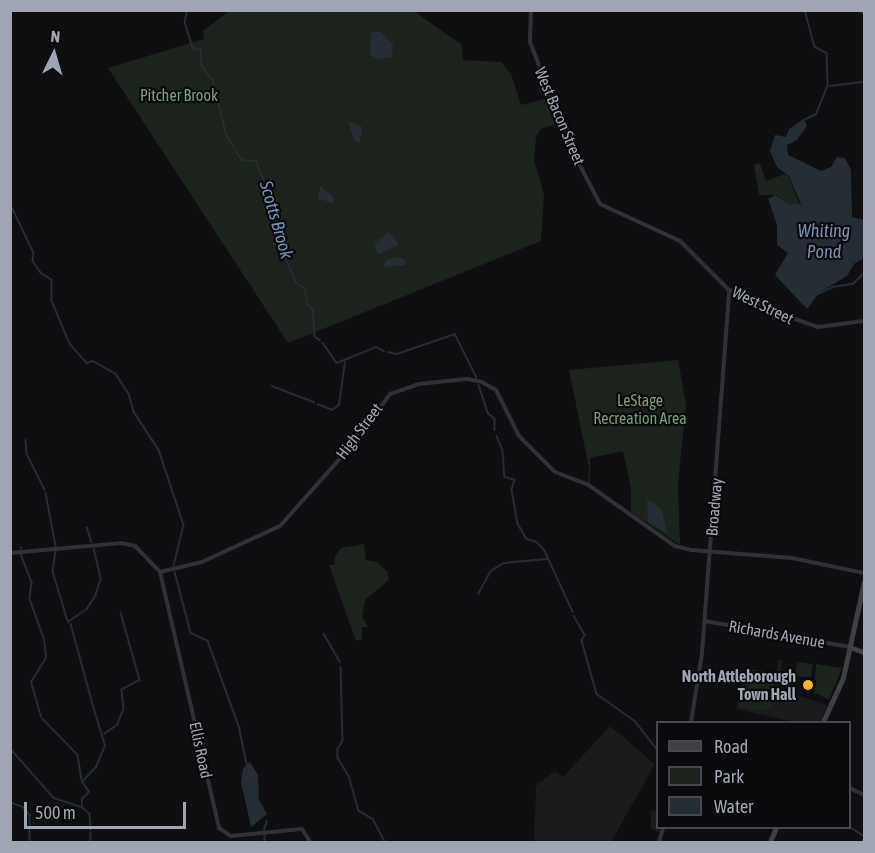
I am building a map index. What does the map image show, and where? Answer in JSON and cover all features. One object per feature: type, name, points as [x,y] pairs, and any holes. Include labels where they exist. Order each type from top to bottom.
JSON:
[{"type":"main road","points":[[824,721],[841,684],[864,582]]},
{"type":"main road","points":[[850,647],[864,652]]},
{"type":"main road","points":[[770,843],[776,829]]},
{"type":"street","name":"West Bacon Street","points":[[531,10],[530,42],[562,125],[597,200],[614,210]]},
{"type":"street","name":"West Street","points":[[614,210],[680,241],[729,290],[809,326],[825,327],[864,321]]},
{"type":"street","name":"Broadway","points":[[692,721],[705,621],[729,290]]},
{"type":"street","name":"High Street","points":[[160,572],[202,562],[280,526],[353,444],[390,394],[419,384],[467,379],[483,382],[495,390],[519,436],[558,474],[586,484],[675,546],[792,558],[864,573]]},
{"type":"street","points":[[10,553],[128,543],[160,572]]},
{"type":"street","name":"Ellis Road","points":[[160,572],[187,675],[218,826],[226,834],[235,836],[301,829],[307,832],[310,843]]},
{"type":"street","name":"Richards Avenue","points":[[705,621],[850,647]]},
{"type":"shaded area","points":[[778,660],[782,660],[781,672],[789,673],[785,692],[828,705],[820,721],[790,721],[736,709],[745,669],[777,672]]},
{"type":"shaded area","points":[[610,726],[655,764],[611,842],[534,842],[536,786],[555,771],[563,777]]},
{"type":"shaded area","points":[[651,810],[656,812],[656,829],[660,829],[660,832],[651,829]]},
{"type":"green space","name":"Pitcher Brook","points":[[229,11],[414,11],[462,45],[463,60],[501,62],[511,74],[521,105],[549,98],[559,123],[541,129],[536,137],[534,160],[544,194],[541,241],[288,343],[108,68],[204,39],[203,31]]},
{"type":"green space","points":[[760,163],[766,181],[787,173],[800,205],[791,205],[776,195],[759,195],[754,165]]},
{"type":"green space","name":"LeStage Recreation Area","points":[[678,360],[686,404],[678,484],[680,545],[631,512],[631,489],[623,451],[590,458],[590,484],[588,482],[589,468],[569,370]]},
{"type":"green space","points":[[364,544],[366,560],[377,562],[387,571],[389,580],[365,600],[362,617],[368,627],[362,627],[362,639],[356,641],[329,565],[335,565],[335,556],[341,548]]},
{"type":"green space","points":[[797,662],[813,664],[811,678],[795,676]]},
{"type":"green space","points":[[816,664],[842,668],[829,700],[814,692]]},
{"type":"green space","points":[[748,671],[774,676],[771,706],[765,711],[739,707]]},
{"type":"water","points":[[379,31],[393,44],[392,58],[377,59],[370,55],[371,32]]},
{"type":"water","name":"Whiting Pond","points":[[804,119],[807,126],[797,140],[787,145],[788,155],[821,171],[831,167],[837,157],[845,158],[851,170],[852,217],[864,220],[864,258],[854,264],[847,276],[820,292],[807,309],[775,275],[788,253],[777,245],[777,225],[768,199],[775,195],[791,205],[801,204],[789,176],[777,167],[770,151],[775,135],[786,137],[789,129]]},
{"type":"water","points":[[348,121],[362,127],[360,143],[354,140]]},
{"type":"water","points":[[320,186],[333,196],[334,203],[318,199]]},
{"type":"water","points":[[389,232],[399,244],[378,255],[374,244]]},
{"type":"water","points":[[398,257],[405,260],[405,265],[384,267],[386,260]]},
{"type":"water","points":[[647,499],[662,510],[667,533],[648,522]]},
{"type":"water","points":[[250,762],[258,775],[259,800],[267,814],[251,827],[241,782],[243,768]]},
{"type":"waterway","name":"Scotts Brook","points":[[188,10],[185,22],[193,48],[201,50],[202,66],[213,80],[227,136],[242,160],[256,161],[265,181],[265,195],[284,242],[282,250],[297,284],[305,288],[308,305],[313,308],[315,337],[320,340]]},
{"type":"waterway","points":[[805,10],[815,47],[827,53],[828,86],[816,115],[805,120]]},
{"type":"waterway","points":[[861,10],[864,13]]},
{"type":"waterway","points":[[830,86],[864,82]]},
{"type":"waterway","points":[[10,203],[34,253],[33,261],[41,273],[52,280],[52,301],[70,344],[87,363],[93,361],[116,374],[129,394],[134,412],[159,450],[184,525],[174,566]]},
{"type":"waterway","points":[[819,294],[833,287],[853,284],[864,273]]},
{"type":"waterway","name":"Scotts Brook","points":[[388,352],[397,354],[455,334],[477,378]]},
{"type":"waterway","name":"Scotts Brook","points":[[323,343],[337,363],[376,347],[384,351]]},
{"type":"waterway","points":[[318,404],[332,410],[339,405],[345,362]]},
{"type":"waterway","name":"Scotts Brook","points":[[479,385],[488,413],[495,419],[495,430]]},
{"type":"waterway","points":[[272,386],[314,402]]},
{"type":"waterway","name":"Scotts Brook","points":[[497,436],[503,451],[505,477],[515,480],[512,490],[518,524],[527,539],[537,542],[545,551],[573,612]]},
{"type":"waterway","points":[[26,440],[27,454],[45,490]]},
{"type":"waterway","points":[[46,493],[56,546]]},
{"type":"waterway","points":[[87,527],[92,542]]},
{"type":"waterway","points":[[94,548],[101,579],[96,595]]},
{"type":"waterway","points":[[56,551],[53,572],[65,611]]},
{"type":"waterway","points":[[21,554],[32,583],[30,597]]},
{"type":"waterway","points":[[478,594],[491,571],[504,563],[547,559]]},
{"type":"waterway","points":[[175,572],[191,633],[208,641],[240,729]]},
{"type":"waterway","points":[[86,610],[95,596]]},
{"type":"waterway","points":[[30,599],[44,638]]},
{"type":"waterway","points":[[68,622],[84,611]]},
{"type":"waterway","points":[[65,613],[68,621]]},
{"type":"waterway","points":[[121,613],[140,680],[122,690],[124,708]]},
{"type":"waterway","name":"Scotts Brook","points":[[574,616],[585,635],[582,641],[597,694],[635,721],[656,747]]},
{"type":"waterway","points":[[71,624],[92,701]]},
{"type":"waterway","points":[[324,634],[340,662]]},
{"type":"waterway","points":[[41,717],[31,682],[46,658],[44,640]]},
{"type":"waterway","points":[[341,667],[343,741],[338,749],[338,758],[349,776],[359,811],[373,819],[385,842]]},
{"type":"waterway","points":[[82,806],[82,799],[89,792],[82,782],[96,767],[105,746],[92,703]]},
{"type":"waterway","points":[[104,734],[117,725],[123,710]]},
{"type":"waterway","points":[[43,719],[78,755],[82,780]]},
{"type":"waterway","points":[[240,731],[247,765]]},
{"type":"waterway","points":[[10,748],[54,798],[82,807],[90,814],[91,830]]},
{"type":"waterway","points":[[10,802],[23,807],[30,815],[30,842]]},
{"type":"waterway","points":[[264,830],[267,821]]},
{"type":"waterway","name":"Scotts Brook","points":[[851,828],[864,836]]},
{"type":"waterway","points":[[91,833],[91,842]]},
{"type":"waterway","points":[[265,835],[265,842]]},
{"type":"place","name":"North Attleborough Town Hall","points":[[808,685]]}]
